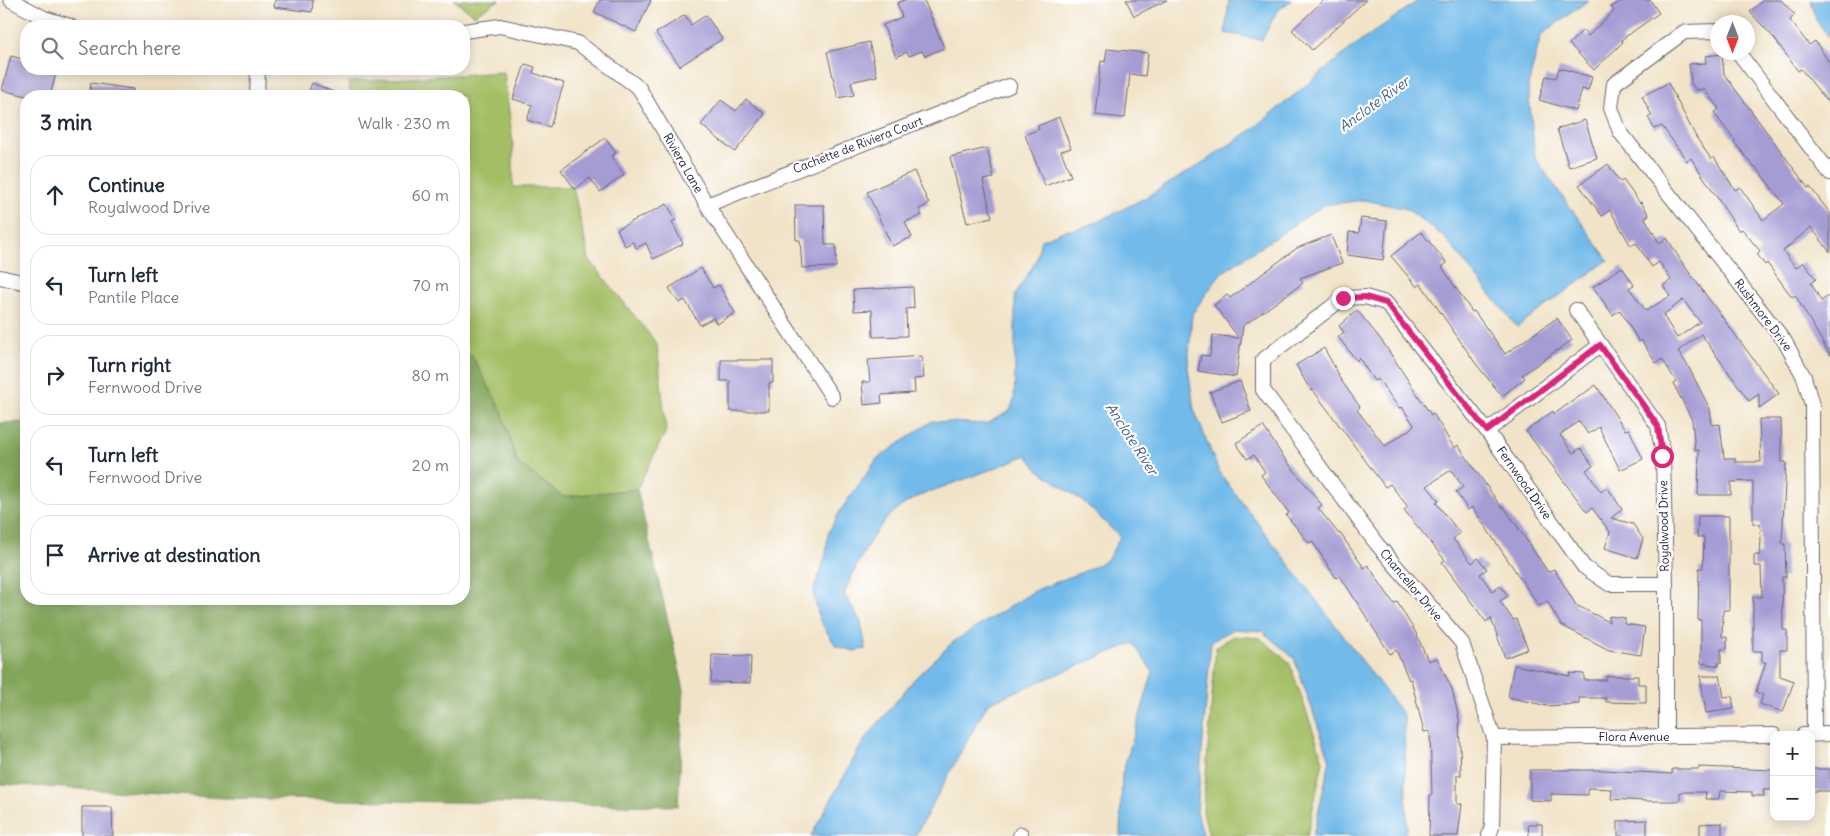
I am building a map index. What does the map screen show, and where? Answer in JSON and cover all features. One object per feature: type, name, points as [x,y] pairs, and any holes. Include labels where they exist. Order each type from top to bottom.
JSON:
[{"type":"street","points":[[11,0],[50,20]]},
{"type":"street","name":"Riviera Lane","points":[[470,30],[500,26],[578,43],[639,88],[707,204],[832,397]]},
{"type":"street","name":"Rushmore Drive","points":[[1710,31],[1684,32],[1614,84],[1611,108],[1620,132],[1784,340],[1804,377],[1812,405],[1809,731]]},
{"type":"street","points":[[1744,60],[1830,173]]},
{"type":"street","points":[[257,90],[258,75]]},
{"type":"street","name":"Cachette de Riviera Court","points":[[707,204],[1009,86]]},
{"type":"street","points":[[0,277],[20,282]]},
{"type":"street","name":"Fernwood Drive","points":[[1263,360],[1343,298],[1365,297],[1386,303],[1487,431],[1584,567],[1609,584],[1666,584]]},
{"type":"street","name":"Royalwood Drive","points":[[1576,310],[1658,426],[1662,456],[1666,584],[1666,737]]},
{"type":"street","points":[[1487,431],[1600,345]]},
{"type":"street","name":"Chancellor Drive","points":[[1263,360],[1263,390],[1376,543],[1462,644],[1494,738],[1492,827],[1489,836]]},
{"type":"street","points":[[1815,735],[1830,734]]},
{"type":"street","name":"Flora Avenue","points":[[1494,738],[1770,735]]},
{"type":"green space","points":[[454,0],[499,0],[474,15]]},
{"type":"green space","points":[[504,72],[513,144],[513,187],[573,187],[589,259],[657,344],[666,431],[637,489],[563,497],[517,462],[502,411],[471,355],[470,358],[470,90],[350,90],[348,82]]},
{"type":"green space","points":[[471,354],[502,411],[517,462],[563,497],[637,489],[684,690],[678,806],[225,798],[0,784],[0,423],[20,422],[20,605],[470,605]]},
{"type":"green space","points":[[1234,636],[1260,638],[1289,662],[1323,761],[1307,836],[1209,836],[1203,811],[1216,647]]},
{"type":"water","points":[[1229,0],[1292,0],[1277,11],[1262,40],[1225,33]]},
{"type":"water","name":"Anclote River","points":[[1419,0],[1589,0],[1541,35],[1528,86],[1535,158],[1608,260],[1517,327],[1444,237],[1407,209],[1364,200],[1324,205],[1220,274],[1192,314],[1188,367],[1194,409],[1219,472],[1404,716],[1407,827],[1404,836],[1313,836],[1330,760],[1294,658],[1262,631],[1233,629],[1211,642],[1197,811],[1203,836],[1120,836],[1122,774],[1153,672],[1133,643],[988,703],[915,836],[811,836],[863,742],[916,677],[953,642],[1036,590],[1090,569],[1108,559],[1120,537],[1085,503],[1036,468],[1027,455],[937,489],[913,499],[892,513],[871,539],[844,594],[861,622],[866,649],[854,651],[836,646],[820,621],[813,592],[826,555],[828,534],[840,511],[877,459],[932,421],[986,424],[1010,411],[1014,399],[1015,295],[1036,261],[1041,240],[1066,230],[1075,230],[1099,221],[1145,198],[1196,167],[1253,129],[1354,46]]},
{"type":"water","points":[[1811,0],[1830,0],[1830,38],[1816,20]]},
{"type":"building","points":[[275,0],[313,0],[312,12],[274,7]]},
{"type":"building","points":[[600,0],[651,0],[636,32],[594,12]]},
{"type":"building","points":[[904,0],[924,0],[944,48],[925,56],[922,51],[909,56],[907,52],[896,57],[883,25],[902,17],[897,3]]},
{"type":"building","points":[[1126,0],[1167,0],[1134,16]]},
{"type":"building","points":[[1324,0],[1366,0],[1312,50],[1292,30]]},
{"type":"building","points":[[1623,0],[1650,0],[1659,13],[1621,40],[1623,42],[1594,70],[1569,44],[1583,30],[1588,36],[1614,11],[1611,7]]},
{"type":"building","points":[[1763,0],[1781,0],[1795,15],[1790,20],[1809,45],[1815,41],[1830,64],[1830,105],[1801,69],[1798,71],[1774,38],[1755,17],[1755,15],[1750,12]]},
{"type":"building","points":[[685,15],[691,25],[706,15],[722,39],[680,66],[656,33]]},
{"type":"building","points":[[869,42],[877,76],[851,82],[854,95],[838,98],[827,52]]},
{"type":"building","points":[[1107,49],[1148,53],[1145,76],[1130,74],[1125,118],[1095,115],[1101,61],[1105,62]]},
{"type":"building","points":[[1710,55],[1710,60],[1723,60],[1724,74],[1808,188],[1810,187],[1830,213],[1830,252],[1811,227],[1783,251],[1796,268],[1803,262],[1816,279],[1811,283],[1821,301],[1830,295],[1830,355],[1795,295],[1792,297],[1767,263],[1765,265],[1757,254],[1760,251],[1742,229],[1739,231],[1691,158],[1687,161],[1662,126],[1654,129],[1648,117],[1652,116],[1642,96],[1668,83],[1696,137],[1711,159],[1714,157],[1735,190],[1740,187],[1763,220],[1784,204],[1734,142],[1714,113],[1719,109],[1704,89],[1696,90],[1691,83],[1689,64],[1706,63],[1705,56]]},
{"type":"building","points":[[11,56],[20,58],[20,75],[55,75],[52,90],[20,90],[20,94],[2,90]]},
{"type":"building","points":[[525,64],[535,67],[533,73],[564,83],[550,127],[527,120],[532,105],[513,99]]},
{"type":"building","points":[[1559,68],[1592,77],[1588,91],[1582,89],[1576,111],[1539,100],[1546,76],[1556,78]]},
{"type":"building","points":[[91,83],[133,89],[133,90],[90,90]]},
{"type":"building","points":[[312,83],[329,90],[309,90]]},
{"type":"building","points":[[746,99],[765,114],[735,152],[701,125],[721,100],[736,111]]},
{"type":"building","points":[[1059,117],[1071,148],[1061,151],[1071,176],[1045,186],[1025,135],[1039,129],[1038,126]]},
{"type":"building","points":[[1585,120],[1597,158],[1569,167],[1557,129]]},
{"type":"building","points":[[605,138],[616,153],[611,156],[624,175],[600,192],[590,178],[575,189],[561,170]]},
{"type":"building","points":[[987,148],[994,178],[983,180],[992,217],[967,223],[950,157]]},
{"type":"building","points":[[1608,164],[1620,182],[1623,180],[1641,202],[1649,215],[1645,218],[1659,243],[1667,238],[1683,264],[1779,394],[1759,408],[1759,394],[1749,401],[1701,334],[1678,351],[1688,366],[1710,409],[1712,425],[1720,424],[1724,458],[1735,458],[1735,462],[1761,462],[1759,419],[1781,419],[1782,462],[1786,462],[1782,544],[1785,544],[1786,577],[1782,577],[1783,630],[1787,630],[1787,650],[1780,650],[1780,676],[1794,681],[1783,712],[1760,704],[1763,695],[1756,692],[1766,662],[1762,662],[1762,651],[1753,651],[1753,597],[1762,597],[1761,566],[1754,566],[1754,555],[1760,555],[1761,540],[1760,524],[1753,524],[1753,481],[1731,482],[1731,495],[1698,495],[1699,450],[1695,450],[1692,420],[1673,383],[1676,381],[1662,359],[1656,363],[1641,340],[1639,342],[1620,310],[1613,315],[1593,287],[1622,267],[1634,285],[1629,288],[1646,311],[1670,296],[1663,286],[1671,280],[1659,262],[1652,267],[1636,243],[1631,246],[1610,210],[1602,216],[1579,185]],"holes":[[[1683,300],[1700,322],[1677,338],[1663,315]]]},
{"type":"building","points":[[914,171],[929,204],[919,209],[922,215],[905,222],[912,237],[892,246],[867,192]]},
{"type":"building","points":[[667,204],[676,220],[672,222],[683,244],[653,259],[646,243],[636,248],[633,242],[625,246],[617,229]]},
{"type":"building","points":[[795,205],[824,205],[825,245],[836,245],[836,267],[802,268],[800,240],[796,240]]},
{"type":"building","points":[[1361,218],[1387,221],[1383,260],[1347,255],[1349,232],[1359,233]]},
{"type":"building","points":[[1421,232],[1447,263],[1442,267],[1472,312],[1474,311],[1505,354],[1557,318],[1572,340],[1522,375],[1525,378],[1502,396],[1476,364],[1421,284],[1417,287],[1391,256]]},
{"type":"building","points":[[1331,235],[1342,263],[1300,278],[1303,283],[1243,326],[1236,377],[1198,371],[1201,355],[1210,356],[1213,335],[1239,338],[1214,305],[1227,295],[1230,298],[1297,248]]},
{"type":"building","points":[[701,268],[713,288],[719,285],[735,313],[717,324],[713,318],[700,325],[685,300],[679,303],[669,288]]},
{"type":"building","points":[[913,287],[914,308],[906,309],[907,336],[873,337],[872,310],[854,311],[853,290]]},
{"type":"building","points":[[1357,310],[1382,341],[1431,415],[1433,413],[1454,448],[1458,445],[1502,508],[1504,507],[1548,572],[1554,569],[1576,605],[1609,622],[1609,616],[1625,618],[1624,624],[1645,627],[1641,655],[1609,650],[1561,625],[1547,601],[1539,606],[1472,507],[1468,510],[1456,492],[1463,487],[1451,470],[1427,486],[1439,501],[1436,503],[1460,533],[1453,539],[1472,563],[1478,558],[1487,569],[1480,574],[1492,591],[1500,585],[1508,596],[1500,601],[1513,620],[1516,619],[1528,649],[1505,658],[1491,618],[1486,622],[1442,562],[1445,560],[1404,510],[1408,507],[1390,484],[1385,487],[1313,390],[1311,391],[1296,365],[1324,348],[1338,376],[1360,407],[1357,410],[1385,446],[1409,430],[1414,425],[1402,407],[1399,408],[1378,379],[1374,381],[1359,358],[1357,361],[1338,337],[1344,332],[1339,326]]},
{"type":"building","points":[[922,356],[924,378],[914,379],[915,393],[881,395],[882,403],[864,405],[862,382],[870,382],[868,360]]},
{"type":"building","points":[[721,360],[773,360],[773,383],[769,383],[769,411],[730,411],[730,381],[721,381]]},
{"type":"building","points":[[1240,381],[1251,411],[1222,422],[1210,392]]},
{"type":"building","points":[[1596,385],[1625,430],[1629,429],[1643,459],[1620,470],[1599,427],[1588,434],[1579,421],[1560,435],[1573,453],[1581,448],[1593,466],[1586,470],[1601,492],[1607,487],[1622,509],[1611,518],[1633,524],[1643,539],[1637,558],[1605,548],[1610,532],[1592,508],[1587,512],[1526,431],[1553,411],[1554,414]]},
{"type":"building","points":[[1263,426],[1282,455],[1322,505],[1318,508],[1340,533],[1364,568],[1368,565],[1394,604],[1397,602],[1416,633],[1428,661],[1437,658],[1452,689],[1459,719],[1461,775],[1457,775],[1457,804],[1462,804],[1458,836],[1429,836],[1430,795],[1432,795],[1430,731],[1424,732],[1411,679],[1409,680],[1396,650],[1390,654],[1340,576],[1336,578],[1312,541],[1309,543],[1286,515],[1289,513],[1261,475],[1265,472],[1254,455],[1247,459],[1236,443]]},
{"type":"building","points":[[1698,516],[1729,516],[1729,610],[1723,610],[1722,637],[1727,637],[1727,649],[1721,649],[1721,663],[1718,663],[1719,666],[1701,663],[1701,620],[1698,620],[1699,568],[1703,568],[1704,537],[1697,537]]},
{"type":"building","points":[[712,655],[751,656],[750,683],[711,682]]},
{"type":"building","points":[[1514,665],[1570,676],[1570,673],[1584,674],[1584,680],[1606,680],[1606,676],[1638,676],[1638,684],[1646,684],[1646,703],[1606,702],[1606,698],[1579,698],[1579,704],[1547,706],[1508,697]]},
{"type":"building","points":[[1700,676],[1720,676],[1724,697],[1732,696],[1734,709],[1706,713]]},
{"type":"building","points":[[1699,767],[1770,770],[1770,790],[1763,790],[1764,796],[1752,796],[1752,792],[1720,791],[1719,799],[1705,799],[1706,792],[1680,792],[1680,801],[1646,801],[1611,799],[1612,789],[1588,788],[1588,795],[1551,794],[1551,801],[1530,800],[1530,770],[1604,770],[1672,774],[1672,769],[1699,769]]},
{"type":"building","points":[[1815,769],[1830,769],[1830,791],[1815,791]]},
{"type":"building","points":[[82,807],[112,807],[113,836],[82,836]]},
{"type":"building","points":[[1647,820],[1647,836],[1618,836],[1618,821]]},
{"type":"building","points":[[1722,823],[1722,836],[1700,836],[1700,824]]},
{"type":"building","points":[[1528,824],[1542,824],[1542,836],[1529,836]]},
{"type":"route","points":[[1343,298],[1365,297],[1386,303],[1487,431],[1600,345],[1658,426],[1662,456]]}]
